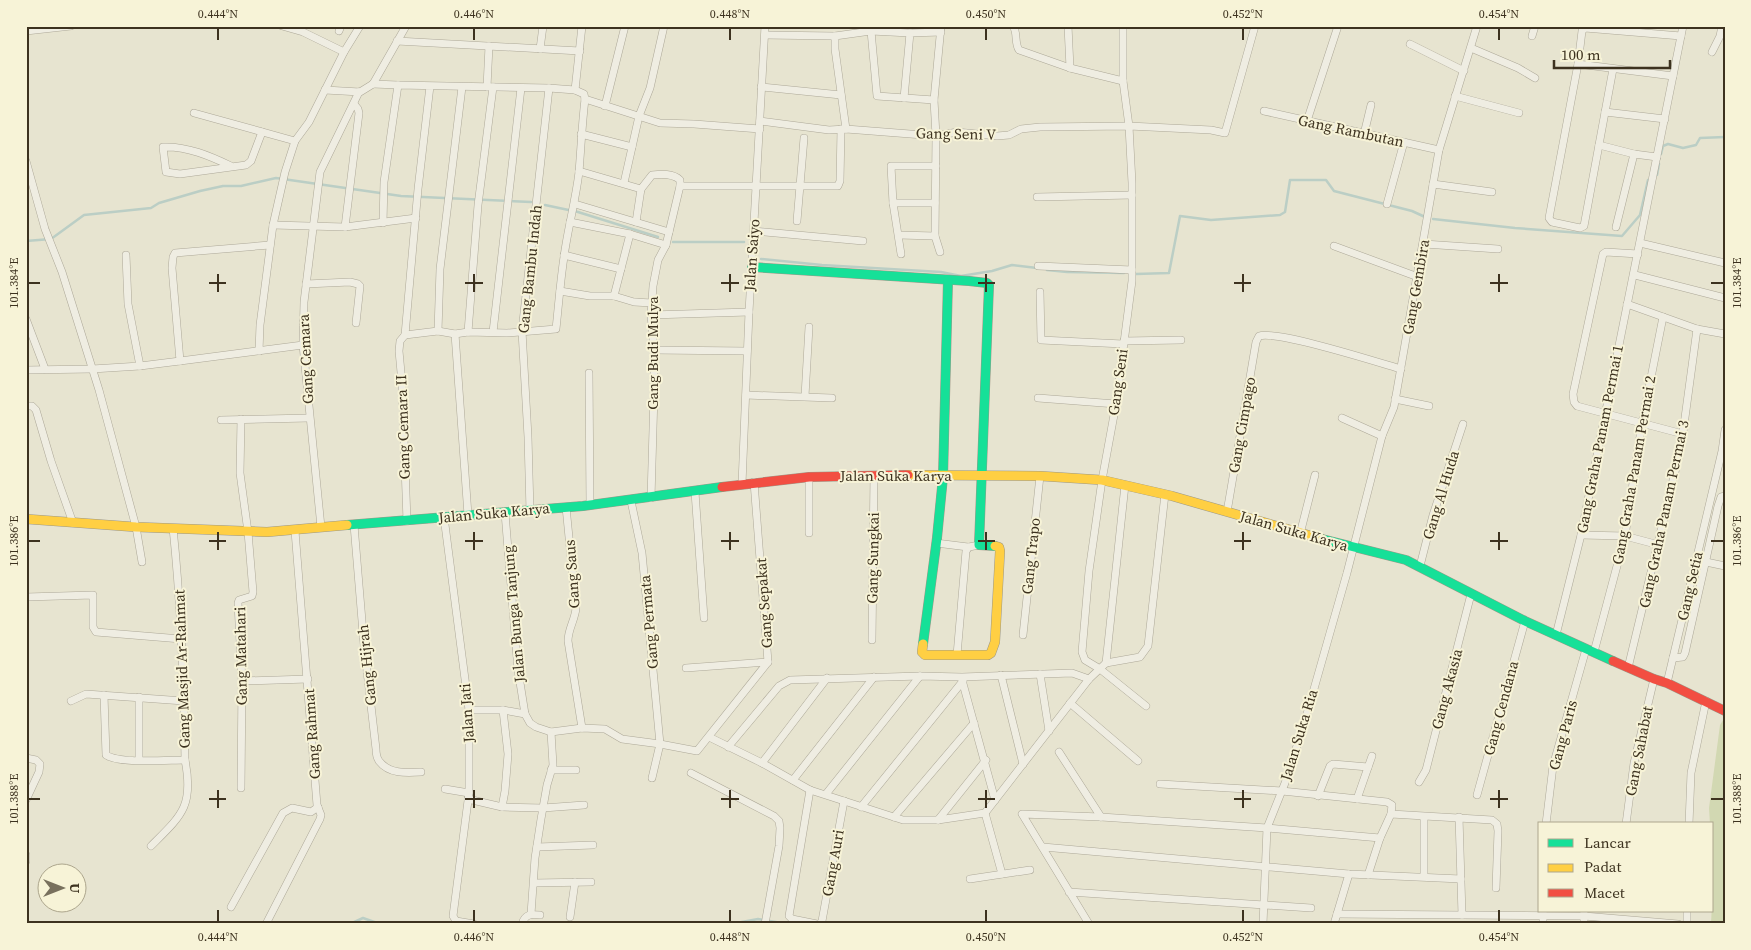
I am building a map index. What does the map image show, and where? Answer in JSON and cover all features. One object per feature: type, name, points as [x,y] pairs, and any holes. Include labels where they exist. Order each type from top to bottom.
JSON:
[{"type":"main road","points":[[752,267],[948,280],[986,283],[989,286],[979,544],[997,546],[1000,550],[995,642],[990,654],[922,654],[943,477],[948,280]]},
{"type":"main road","name":"Jalan Suka Karya","points":[[26,519],[136,527],[248,532],[295,531],[321,527],[590,506],[754,482],[809,477],[874,475],[943,477],[1040,476],[1102,480],[1165,494],[1300,534],[1406,560],[1525,621],[1628,668],[1667,683],[1725,711]]},
{"type":"street","points":[[26,31],[71,26]]},
{"type":"street","points":[[282,26],[304,29],[344,52]]},
{"type":"street","points":[[259,351],[260,325],[272,225],[285,172],[295,141],[309,122],[344,52],[360,26]]},
{"type":"street","points":[[324,90],[359,92],[373,84],[406,26]]},
{"type":"street","points":[[540,49],[543,26]]},
{"type":"street","points":[[575,90],[582,26]]},
{"type":"street","points":[[616,58],[620,26]]},
{"type":"street","points":[[605,106],[625,26]]},
{"type":"street","points":[[624,183],[639,116],[650,88],[664,26]]},
{"type":"street","name":"Jalan Saiyo","points":[[742,484],[747,351],[765,26]]},
{"type":"street","points":[[1013,26],[1019,50],[1070,68],[1123,82]]},
{"type":"street","points":[[1068,26],[1070,68]]},
{"type":"street","name":"Gang Seni","points":[[1122,26],[1123,82],[1129,126],[1132,195],[1132,270],[1116,404],[1102,480],[1089,571],[1082,652],[1085,660],[1100,669],[1146,706]]},
{"type":"street","name":"Gang Seni V","points":[[585,99],[660,123],[760,125],[936,136],[957,132],[1006,135],[1021,129],[1040,127],[1129,126],[1211,130],[1224,133],[1255,26]]},
{"type":"street","points":[[1307,121],[1338,26]]},
{"type":"street","name":"Gang Gembira","points":[[1353,548],[1382,436],[1394,408],[1439,150],[1477,26]]},
{"type":"street","name":"Gang Graha Panam Permai 1","points":[[1556,635],[1581,535],[1627,304],[1635,275],[1683,26]]},
{"type":"street","points":[[1712,52],[1720,36],[1722,26]]},
{"type":"street","points":[[1532,36],[1534,27]]},
{"type":"street","points":[[1613,69],[1584,226],[1580,228],[1552,222],[1549,218],[1578,64],[1582,31],[1585,28],[1682,36]]},
{"type":"street","points":[[765,35],[835,36],[871,31],[910,33],[941,29],[934,100],[936,236],[940,252]]},
{"type":"street","points":[[871,31],[877,96],[880,98],[934,100]]},
{"type":"street","points":[[904,98],[910,33]]},
{"type":"street","points":[[636,222],[641,189],[652,175],[676,176],[680,180],[680,186],[838,186],[844,129],[834,49],[835,36]]},
{"type":"street","points":[[397,41],[580,50]]},
{"type":"street","points":[[1410,44],[1464,71]]},
{"type":"street","points":[[468,332],[490,87],[488,46]]},
{"type":"street","points":[[1471,48],[1518,68],[1535,78]]},
{"type":"street","points":[[1578,64],[1673,76]]},
{"type":"street","points":[[373,84],[549,88],[575,90],[584,94],[585,99],[579,171],[564,255],[556,329],[455,334],[438,332],[405,335]]},
{"type":"street","points":[[383,223],[384,182],[398,85]]},
{"type":"street","name":"Gang Cemara II","points":[[407,521],[400,341],[405,335],[418,189],[430,86]]},
{"type":"street","points":[[438,332],[440,269],[462,86]]},
{"type":"street","points":[[761,87],[840,94]]},
{"type":"street","points":[[493,332],[521,88]]},
{"type":"street","name":"Gang Bambu Indah","points":[[530,511],[522,331],[549,88]]},
{"type":"street","name":"Gang Cemara","points":[[321,527],[303,345],[304,302],[320,172],[359,92]]},
{"type":"street","points":[[1456,96],[1519,113]]},
{"type":"street","points":[[345,227],[359,113],[354,104]]},
{"type":"street","points":[[1364,134],[1371,105]]},
{"type":"street","name":"Gang Rambutan","points":[[1264,111],[1439,150]]},
{"type":"street","points":[[194,112],[295,141]]},
{"type":"street","points":[[1605,112],[1665,119]]},
{"type":"street","points":[[231,166],[178,146],[163,147],[166,172],[180,174],[231,166],[250,162],[262,132]]},
{"type":"street","points":[[581,134],[632,147]]},
{"type":"street","points":[[798,221],[799,186],[804,138]]},
{"type":"street","points":[[1387,204],[1404,142]]},
{"type":"street","points":[[1599,145],[1634,154],[1657,157]]},
{"type":"street","points":[[1616,227],[1634,154]]},
{"type":"street","points":[[26,161],[45,229],[62,272],[92,369],[136,527],[142,562]]},
{"type":"street","points":[[901,254],[893,203],[891,166],[936,166]]},
{"type":"street","points":[[579,171],[641,189]]},
{"type":"street","points":[[1433,184],[1492,192]]},
{"type":"street","name":"Gang Budi Mulya","points":[[651,498],[654,394],[652,303],[658,260],[666,245],[680,186]]},
{"type":"street","points":[[1037,198],[1132,195]]},
{"type":"street","points":[[893,203],[935,203]]},
{"type":"street","points":[[572,213],[636,222],[669,232]]},
{"type":"street","points":[[572,213],[666,245]]},
{"type":"street","points":[[272,225],[345,227],[416,218]]},
{"type":"street","points":[[754,231],[864,241]]},
{"type":"street","points":[[614,296],[630,234]]},
{"type":"street","points":[[899,235],[936,236]]},
{"type":"street","points":[[1640,243],[1725,263]]},
{"type":"street","points":[[1424,244],[1498,249]]},
{"type":"street","points":[[180,361],[172,268],[175,253],[270,245]]},
{"type":"street","points":[[1334,246],[1418,277]]},
{"type":"street","points":[[1638,254],[1606,252],[1603,254],[1575,384],[1574,402],[1577,406],[1683,434]]},
{"type":"street","points":[[126,255],[128,304],[140,366]]},
{"type":"street","points":[[564,255],[621,269]]},
{"type":"street","points":[[1038,266],[1132,270]]},
{"type":"street","points":[[1635,275],[1725,298]]},
{"type":"street","points":[[306,284],[350,282],[358,284],[360,286],[356,323]]},
{"type":"street","points":[[560,291],[590,296],[614,296],[634,302],[652,303]]},
{"type":"street","points":[[1040,292],[1040,340],[1124,342],[1181,340]]},
{"type":"street","points":[[1627,304],[1697,329],[1725,334]]},
{"type":"street","points":[[651,315],[749,312]]},
{"type":"street","name":"Gang Graha Panam Permai 2","points":[[1590,650],[1625,536],[1642,423],[1663,317]]},
{"type":"street","points":[[26,319],[45,369]]},
{"type":"street","points":[[805,396],[809,327]]},
{"type":"street","name":"Gang Graha Panam Permai 3","points":[[1628,668],[1683,434],[1697,329]]},
{"type":"street","points":[[455,334],[468,515]]},
{"type":"street","name":"Gang Cimpago","points":[[1227,512],[1258,338],[1273,335],[1401,369]]},
{"type":"street","points":[[26,370],[140,366],[303,345]]},
{"type":"street","points":[[654,350],[747,351]]},
{"type":"street","points":[[589,373],[590,506]]},
{"type":"street","points":[[746,395],[832,398]]},
{"type":"street","points":[[1038,398],[1116,404]]},
{"type":"street","points":[[1395,400],[1430,406]]},
{"type":"street","points":[[26,406],[32,406],[36,410],[51,461],[73,523]]},
{"type":"street","points":[[221,420],[309,418]]},
{"type":"street","points":[[1342,418],[1382,436]]},
{"type":"street","points":[[241,419],[240,473],[248,532]]},
{"type":"street","name":"Gang Al Huda","points":[[1420,566],[1433,515],[1463,424]]},
{"type":"street","name":"Gang Setia","points":[[1667,683],[1722,451],[1725,430]]},
{"type":"street","name":"Gang Sungkai","points":[[872,640],[874,475]]},
{"type":"street","points":[[1300,534],[1315,475]]},
{"type":"street","name":"Gang Trapo","points":[[1023,636],[1040,476]]},
{"type":"street","points":[[809,477],[809,533]]},
{"type":"street","name":"Gang Sepakat","points":[[660,744],[697,751],[768,662],[754,482]]},
{"type":"street","points":[[1106,663],[1125,485]]},
{"type":"street","points":[[695,492],[704,618]]},
{"type":"street","points":[[709,737],[762,763],[810,790],[902,820],[938,820],[985,813],[1089,679],[1106,663],[1140,657],[1148,646],[1165,494]]},
{"type":"street","points":[[1673,658],[1683,657],[1686,653],[1718,506],[1721,498],[1725,496]]},
{"type":"street","name":"Gang Permata","points":[[631,501],[642,553],[660,744],[652,778]]},
{"type":"street","name":"Gang Saus","points":[[566,507],[576,608],[568,641],[582,728]]},
{"type":"street","name":"Jalan Bunga Tanjung","points":[[506,513],[518,670],[524,714]]},
{"type":"street","name":"Jalan Jati","points":[[444,517],[469,710],[469,796],[453,916],[456,921],[474,924]]},
{"type":"street","name":"Gang Hijrah","points":[[354,525],[364,645],[376,749],[379,760],[391,769],[402,774],[420,772]]},
{"type":"street","name":"Gang Masjid Ar-Rahmat","points":[[104,695],[106,755],[110,758],[124,760],[185,760],[181,639],[173,528]]},
{"type":"street","name":"Gang Rahmat","points":[[266,924],[321,815],[318,808],[295,531]]},
{"type":"street","name":"Gang Matahari","points":[[241,788],[242,681],[238,602],[252,596],[253,592],[248,532]]},
{"type":"street","points":[[1581,535],[1625,536],[1658,545]]},
{"type":"street","points":[[936,543],[968,547],[979,544]]},
{"type":"street","points":[[957,655],[968,547]]},
{"type":"street","name":"Jalan Suka Ria","points":[[1263,924],[1267,828],[1282,791],[1304,724],[1353,548]]},
{"type":"street","points":[[1706,562],[1725,566]]},
{"type":"street","name":"Gang Akasia","points":[[1418,782],[1426,770],[1472,594]]},
{"type":"street","points":[[26,597],[93,595],[93,627],[96,632],[181,639]]},
{"type":"street","name":"Gang Cendana","points":[[1477,795],[1525,621]]},
{"type":"street","name":"Gang Paris","points":[[1546,822],[1553,766],[1590,650]]},
{"type":"street","points":[[686,668],[768,662]]},
{"type":"street","points":[[728,747],[781,684],[790,680],[920,676],[962,679],[1001,675],[1072,673],[1089,679]]},
{"type":"street","points":[[1040,674],[1049,731]]},
{"type":"street","points":[[1001,675],[1023,764]]},
{"type":"street","points":[[826,794],[920,676]]},
{"type":"street","points":[[793,780],[874,677]]},
{"type":"street","points":[[762,763],[827,678]]},
{"type":"street","points":[[242,681],[308,679]]},
{"type":"street","points":[[962,679],[996,800]]},
{"type":"street","points":[[861,807],[962,679]]},
{"type":"street","name":"Gang Sahabat","points":[[1626,822],[1634,763],[1654,679]]},
{"type":"street","points":[[71,701],[86,694],[184,701]]},
{"type":"street","points":[[139,697],[139,760]]},
{"type":"street","points":[[1689,822],[1692,773],[1706,701]]},
{"type":"street","points":[[1070,703],[1138,761]]},
{"type":"street","points":[[469,710],[503,710],[524,714],[533,725],[551,732],[582,728],[605,729],[622,740],[660,744]]},
{"type":"street","points":[[502,807],[508,754],[503,710]]},
{"type":"street","points":[[894,817],[974,724]]},
{"type":"street","points":[[531,914],[537,846],[553,765],[551,732]]},
{"type":"street","points":[[1059,752],[1100,817]]},
{"type":"street","points":[[1357,799],[1372,756]]},
{"type":"street","points":[[26,758],[36,760],[40,764],[39,772],[26,800]]},
{"type":"street","points":[[151,846],[184,810],[189,782],[185,760]]},
{"type":"street","points":[[938,820],[986,760]]},
{"type":"street","points":[[1318,796],[1330,766],[1333,764],[1368,767]]},
{"type":"street","points":[[552,770],[576,770]]},
{"type":"street","points":[[691,773],[774,816],[779,821],[779,846],[765,924]]},
{"type":"street","points":[[1160,784],[1282,791],[1389,802],[1392,805],[1391,814],[1380,838],[1368,875]]},
{"type":"street","points":[[445,789],[502,807],[543,808],[584,805]]},
{"type":"street","points":[[810,790],[789,916],[792,919],[815,924]]},
{"type":"street","name":"Gang Auri","points":[[815,924],[822,922],[844,801]]},
{"type":"street","points":[[231,907],[283,813],[292,808],[311,812],[318,808]]},
{"type":"street","points":[[985,813],[1002,874]]},
{"type":"street","points":[[1089,924],[1044,847],[1022,814],[1267,828],[1380,838]]},
{"type":"street","points":[[1391,814],[1492,820],[1497,824],[1496,888]]},
{"type":"street","points":[[1424,817],[1424,876]]},
{"type":"street","points":[[1459,817],[1462,915]]},
{"type":"street","points":[[537,846],[593,845]]},
{"type":"street","points":[[1044,847],[1349,874],[1462,879]]},
{"type":"street","points":[[26,856],[26,861]]},
{"type":"street","points":[[970,878],[1030,870]]},
{"type":"street","points":[[1334,924],[1349,874]]},
{"type":"street","points":[[570,917],[575,882]]},
{"type":"street","points":[[534,883],[591,882]]},
{"type":"street","points":[[1069,892],[1311,908]]},
{"type":"street","points":[[522,924],[526,916],[531,914],[540,915]]},
{"type":"street","points":[[1337,914],[1584,917],[1614,921],[1678,924]]},
{"type":"street","points":[[1504,915],[1504,924]]},
{"type":"green space","points":[[1725,717],[1725,924],[1711,924],[1712,912],[1714,912],[1714,822],[1710,822],[1709,808],[1720,725]]},
{"type":"waterway","points":[[1661,154],[1663,146],[1668,144],[1683,148],[1696,145],[1700,138],[1725,137]]},
{"type":"waterway","points":[[1657,175],[1659,164]]},
{"type":"waterway","points":[[26,241],[51,239],[84,215],[151,208],[159,203],[200,191],[223,186],[241,186],[276,178],[401,196],[531,202]]},
{"type":"waterway","points":[[1136,274],[1169,273],[1180,216],[1211,220],[1280,215],[1285,212],[1290,180],[1326,180],[1334,191],[1412,211],[1425,217]]},
{"type":"waterway","points":[[1433,219],[1515,228],[1622,236],[1640,215],[1648,180]]},
{"type":"waterway","points":[[545,205],[578,212],[658,237]]},
{"type":"waterway","points":[[673,242],[744,242]]},
{"type":"waterway","points":[[761,259],[822,265],[941,272],[961,276],[992,271],[1012,265],[1037,268]]},
{"type":"waterway","points":[[1047,270],[1124,273]]},
{"type":"waterway","points":[[350,924],[363,918],[380,924]]},
{"type":"waterway","points":[[731,924],[758,919],[788,924]]},
{"type":"traffic: fast","points":[[752,267],[969,281],[987,283],[989,285],[979,545],[995,546]]},
{"type":"traffic: fast","points":[[923,644],[943,477],[948,280]]},
{"type":"traffic: fast","points":[[347,525],[583,506],[722,487]]},
{"type":"traffic: fast","points":[[1322,539],[1406,560],[1525,621],[1613,661]]},
{"type":"traffic: slow","points":[[908,475],[1040,476],[1102,480],[1172,496],[1322,539]]},
{"type":"traffic: slow","points":[[26,519],[136,527],[267,532],[347,525]]},
{"type":"traffic: slow","points":[[923,644],[922,652],[925,655],[988,655],[991,653],[995,642],[1000,551],[999,547],[995,546]]},
{"type":"traffic: jam","points":[[722,487],[809,477],[908,475]]},
{"type":"traffic: jam","points":[[1613,661],[1667,683],[1725,711]]}]
